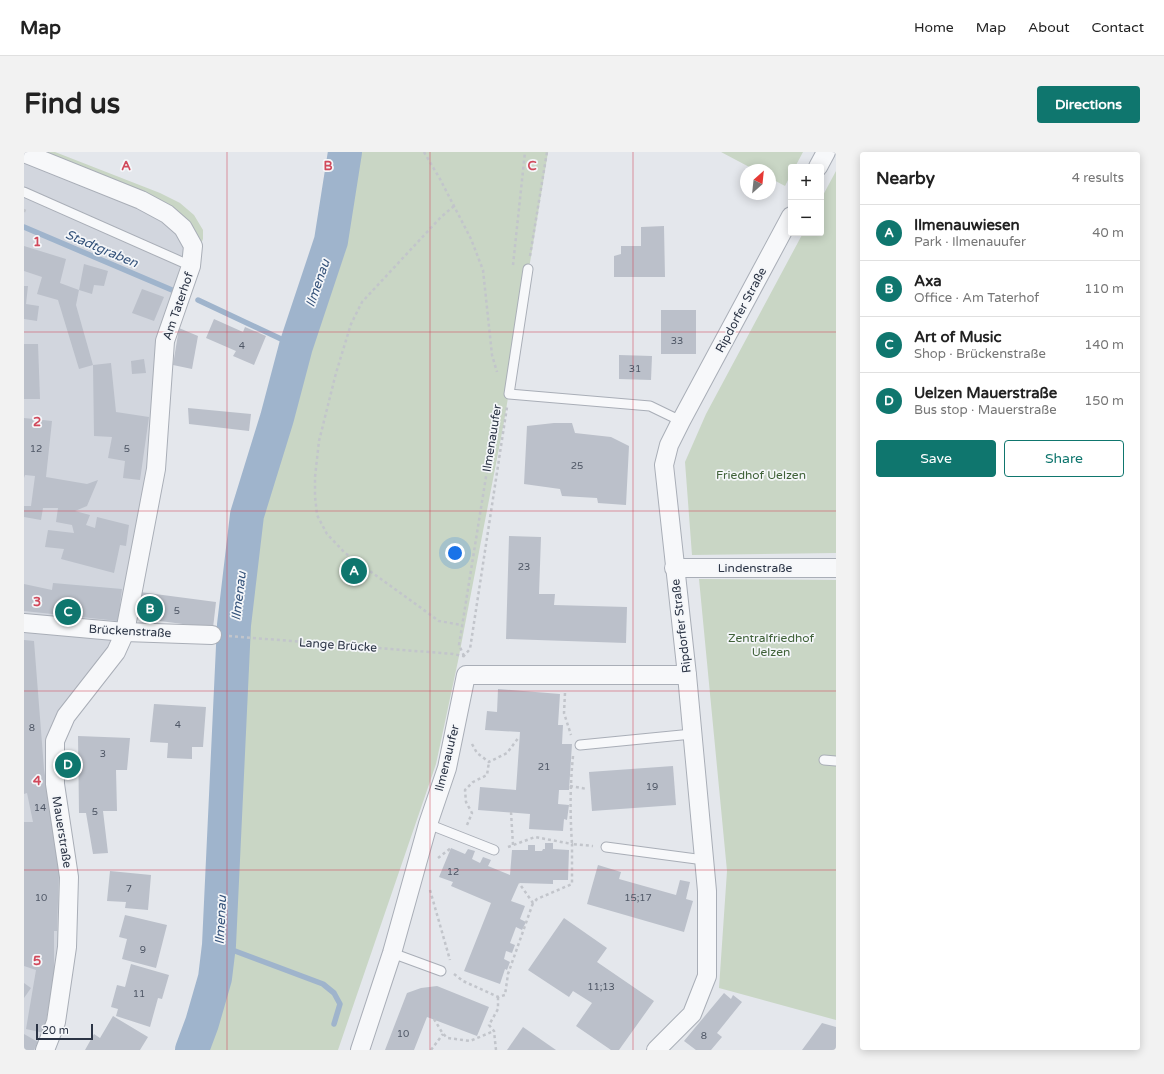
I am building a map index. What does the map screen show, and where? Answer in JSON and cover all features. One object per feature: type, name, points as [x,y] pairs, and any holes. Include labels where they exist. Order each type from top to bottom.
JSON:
[{"type":"street","points":[[820,164],[826,152]]},
{"type":"street","name":"Am Taterhof","points":[[24,153],[141,200],[167,214],[183,228],[193,246],[191,266],[165,341],[156,469],[125,632]]},
{"type":"street","name":"Ripdorfer Straße","points":[[656,1050],[692,1014],[707,976],[707,891],[687,675],[674,568],[664,465],[669,445],[681,421],[788,222]]},
{"type":"street","name":"Lindenstraße","points":[[674,568],[836,568]]},
{"type":"street","name":"Brückenstraße","points":[[24,623],[125,632],[212,635]]},
{"type":"street","name":"Mauerstraße","points":[[45,1050],[56,1022],[67,947],[69,878],[55,784],[55,741],[66,716],[116,652],[125,632]]},
{"type":"street","name":"Ilmenauufer","points":[[360,1050],[392,952],[428,824],[447,768],[466,675],[687,675]]},
{"type":"lane","points":[[24,192],[191,266]]},
{"type":"lane","points":[[528,269],[509,394],[650,406],[681,421]]},
{"type":"lane","points":[[577,746],[692,734]]},
{"type":"lane","points":[[824,760],[836,761]]},
{"type":"lane","points":[[428,824],[494,850]]},
{"type":"lane","points":[[606,847],[704,860]]},
{"type":"lane","points":[[392,952],[441,971]]},
{"type":"path","points":[[424,152],[472,239],[483,270],[492,355],[500,385],[509,394],[470,649],[464,656]]},
{"type":"path","points":[[528,269],[547,152]]},
{"type":"path","points":[[454,206],[441,217],[362,302],[351,324],[336,373],[319,442],[315,476],[315,496],[317,515],[327,534],[346,553],[439,621],[462,625]]},
{"type":"path","name":"Ilmenauufer","points":[[464,656],[459,644],[498,401]]},
{"type":"path","name":"Lange Brücke","points":[[212,635],[464,656]]},
{"type":"path","points":[[441,971],[452,973],[463,981],[498,997],[505,995],[508,974],[533,903],[537,899],[572,884],[570,786],[577,746],[564,713],[565,694],[556,675]]},
{"type":"path","points":[[489,762],[507,753],[519,737]]},
{"type":"path","points":[[471,741],[477,753],[489,762]]},
{"type":"path","points":[[435,864],[438,858],[463,838],[472,813],[466,802],[465,790],[473,782],[487,775],[489,762]]},
{"type":"path","points":[[570,786],[587,789]]},
{"type":"path","points":[[511,812],[513,845]]},
{"type":"path","points":[[494,850],[535,837],[572,844],[606,847]]},
{"type":"path","points":[[519,883],[533,903]]},
{"type":"path","points":[[431,884],[430,891],[450,957],[452,973]]},
{"type":"path","points":[[496,1050],[494,1031],[489,1025],[498,1009],[498,997]]},
{"type":"path","points":[[434,1019],[443,1034],[448,1038],[470,1041],[494,1031]]},
{"type":"path","points":[[431,1050],[443,1034]]},
{"type":"shaded area","points":[[24,159],[165,218],[189,247],[160,341],[153,471],[118,639],[53,728],[65,879],[51,1022],[44,1050],[24,1050]]},
{"type":"green space","points":[[40,152],[55,152],[160,193],[180,203],[194,215],[203,230],[203,239],[196,257],[190,234]]},
{"type":"green space","points":[[345,152],[548,152],[504,422],[458,661],[436,764],[338,1050],[180,1050],[205,956],[221,643],[244,498],[277,418],[296,346],[332,238]]},
{"type":"green space","points":[[721,152],[803,152],[797,164],[788,164],[788,180],[785,186],[776,181],[776,164],[744,164]]},
{"type":"green space","name":"Friedhof Uelzen","points":[[836,171],[836,553],[692,555],[685,462],[706,414],[801,236],[824,236],[824,193]]},
{"type":"green space","name":"Zentralfriedhof Uelzen","points":[[699,579],[836,580],[836,1020],[719,988],[727,871]]},
{"type":"building","points":[[664,226],[665,277],[614,277],[614,256],[621,254],[621,246],[641,246],[641,227]]},
{"type":"building","points":[[24,246],[66,259],[60,283],[79,290],[76,305],[93,365],[79,369],[58,300],[37,294],[42,277],[24,271]]},
{"type":"building","points":[[84,264],[108,271],[104,286],[94,285],[92,294],[79,290]]},
{"type":"building","points":[[24,286],[28,286],[26,304],[39,306],[37,321],[24,319]]},
{"type":"building","points":[[142,289],[164,297],[154,321],[132,313]]},
{"type":"building","points":[[661,310],[696,310],[696,354],[661,354]]},
{"type":"building","points":[[214,319],[243,332],[245,327],[266,336],[254,365],[233,356],[236,351],[206,338]]},
{"type":"building","points":[[179,328],[198,336],[192,369],[173,365]]},
{"type":"building","points":[[24,344],[38,344],[40,399],[24,399]]},
{"type":"building","points":[[619,355],[652,356],[651,380],[619,379]]},
{"type":"building","points":[[144,359],[146,373],[132,374],[131,361]]},
{"type":"building","points":[[111,363],[116,412],[149,417],[140,480],[123,478],[125,461],[108,458],[112,437],[94,436],[93,365]]},
{"type":"building","points":[[188,408],[251,414],[249,431],[189,424]]},
{"type":"building","points":[[24,418],[52,421],[46,477],[87,484],[98,480],[87,506],[75,511],[90,515],[86,525],[95,528],[97,517],[129,525],[126,546],[120,545],[114,573],[61,559],[64,549],[45,547],[48,530],[74,533],[72,525],[56,522],[58,508],[43,508],[41,520],[24,517],[24,506],[31,506],[35,476],[25,475],[24,478]]},
{"type":"building","points":[[572,423],[575,433],[611,437],[629,446],[626,505],[598,503],[597,498],[562,496],[560,489],[524,484],[527,426]]},
{"type":"building","points":[[509,536],[541,537],[539,594],[555,594],[554,605],[627,607],[626,643],[506,639]]},
{"type":"building","points":[[53,583],[122,589],[118,621],[24,611],[24,584],[52,590]]},
{"type":"building","points":[[140,592],[216,602],[213,628],[137,618]]},
{"type":"building","points":[[24,640],[34,641],[44,769],[59,872],[57,931],[54,931],[54,975],[44,1033],[26,1029],[36,970],[24,966],[24,822],[33,822],[27,793],[24,794]]},
{"type":"building","points":[[498,689],[560,694],[558,725],[563,725],[562,744],[572,744],[569,790],[559,790],[558,804],[569,805],[567,820],[564,819],[563,831],[529,829],[530,814],[478,810],[480,787],[516,790],[520,732],[485,730],[487,711],[497,712]]},
{"type":"building","points":[[154,704],[206,707],[203,747],[192,747],[192,759],[167,758],[168,743],[150,742]]},
{"type":"building","points":[[78,736],[130,738],[127,770],[116,770],[117,811],[103,811],[108,853],[93,854],[86,813],[79,813]]},
{"type":"building","points":[[673,766],[676,805],[592,811],[589,772]]},
{"type":"building","points":[[545,843],[553,843],[553,849],[569,850],[568,880],[553,880],[553,884],[519,883],[511,901],[525,906],[520,919],[526,922],[522,930],[516,927],[510,943],[515,945],[512,953],[506,951],[504,959],[510,962],[507,970],[505,969],[500,984],[464,971],[491,903],[451,886],[453,882],[439,877],[451,848],[465,854],[468,849],[475,851],[472,859],[480,863],[483,857],[491,860],[488,866],[510,875],[512,850],[528,850],[528,845],[535,845],[535,851],[542,851],[545,849]]},
{"type":"building","points":[[598,865],[621,872],[619,879],[676,895],[680,880],[690,882],[686,899],[693,901],[684,932],[587,904]]},
{"type":"building","points":[[110,871],[151,875],[148,910],[125,908],[126,902],[107,901]]},
{"type":"building","points":[[125,915],[167,925],[156,968],[122,959],[127,939],[119,937]]},
{"type":"building","points":[[564,918],[607,948],[597,962],[654,1001],[619,1050],[611,1050],[576,1026],[592,1003],[573,991],[569,997],[528,970]]},
{"type":"building","points":[[131,964],[169,975],[162,999],[158,998],[150,1027],[116,1016],[118,1009],[111,1007],[117,985],[125,987]]},
{"type":"building","points":[[24,983],[31,988],[24,998]]},
{"type":"building","points":[[437,986],[489,1007],[477,1036],[427,1017],[414,1050],[385,1050],[407,993],[421,988]]},
{"type":"building","points":[[724,993],[731,999],[733,995],[742,1002],[717,1033],[722,1037],[711,1050],[696,1050],[684,1041]]},
{"type":"building","points":[[113,1016],[148,1037],[140,1050],[85,1050],[94,1034],[100,1038]]},
{"type":"building","points":[[822,1023],[836,1027],[836,1050],[802,1050]]},
{"type":"building","points":[[523,1027],[556,1050],[507,1050]]},
{"type":"building","points":[[24,1034],[38,1042],[34,1050],[24,1050]]},
{"type":"waterway","name":"Ilmenau","points":[[192,1050],[202,1023],[215,978],[219,945],[234,625],[247,515],[277,418],[296,346],[331,241],[345,152]]},
{"type":"waterway","name":"Stadtgraben","points":[[24,227],[172,290]]},
{"type":"waterway","name":"Stadtgraben","points":[[198,300],[296,346]]},
{"type":"waterway","points":[[219,945],[323,984],[334,993],[340,1004],[334,1024]]},
{"type":"place","name":"Ilmenauwiesen","points":[[354,571]]},
{"type":"place","name":"Axa","points":[[150,609]]},
{"type":"place","name":"Art of Music","points":[[68,612]]},
{"type":"place","name":"Uelzen Mauerstraße","points":[[68,765]]}]
